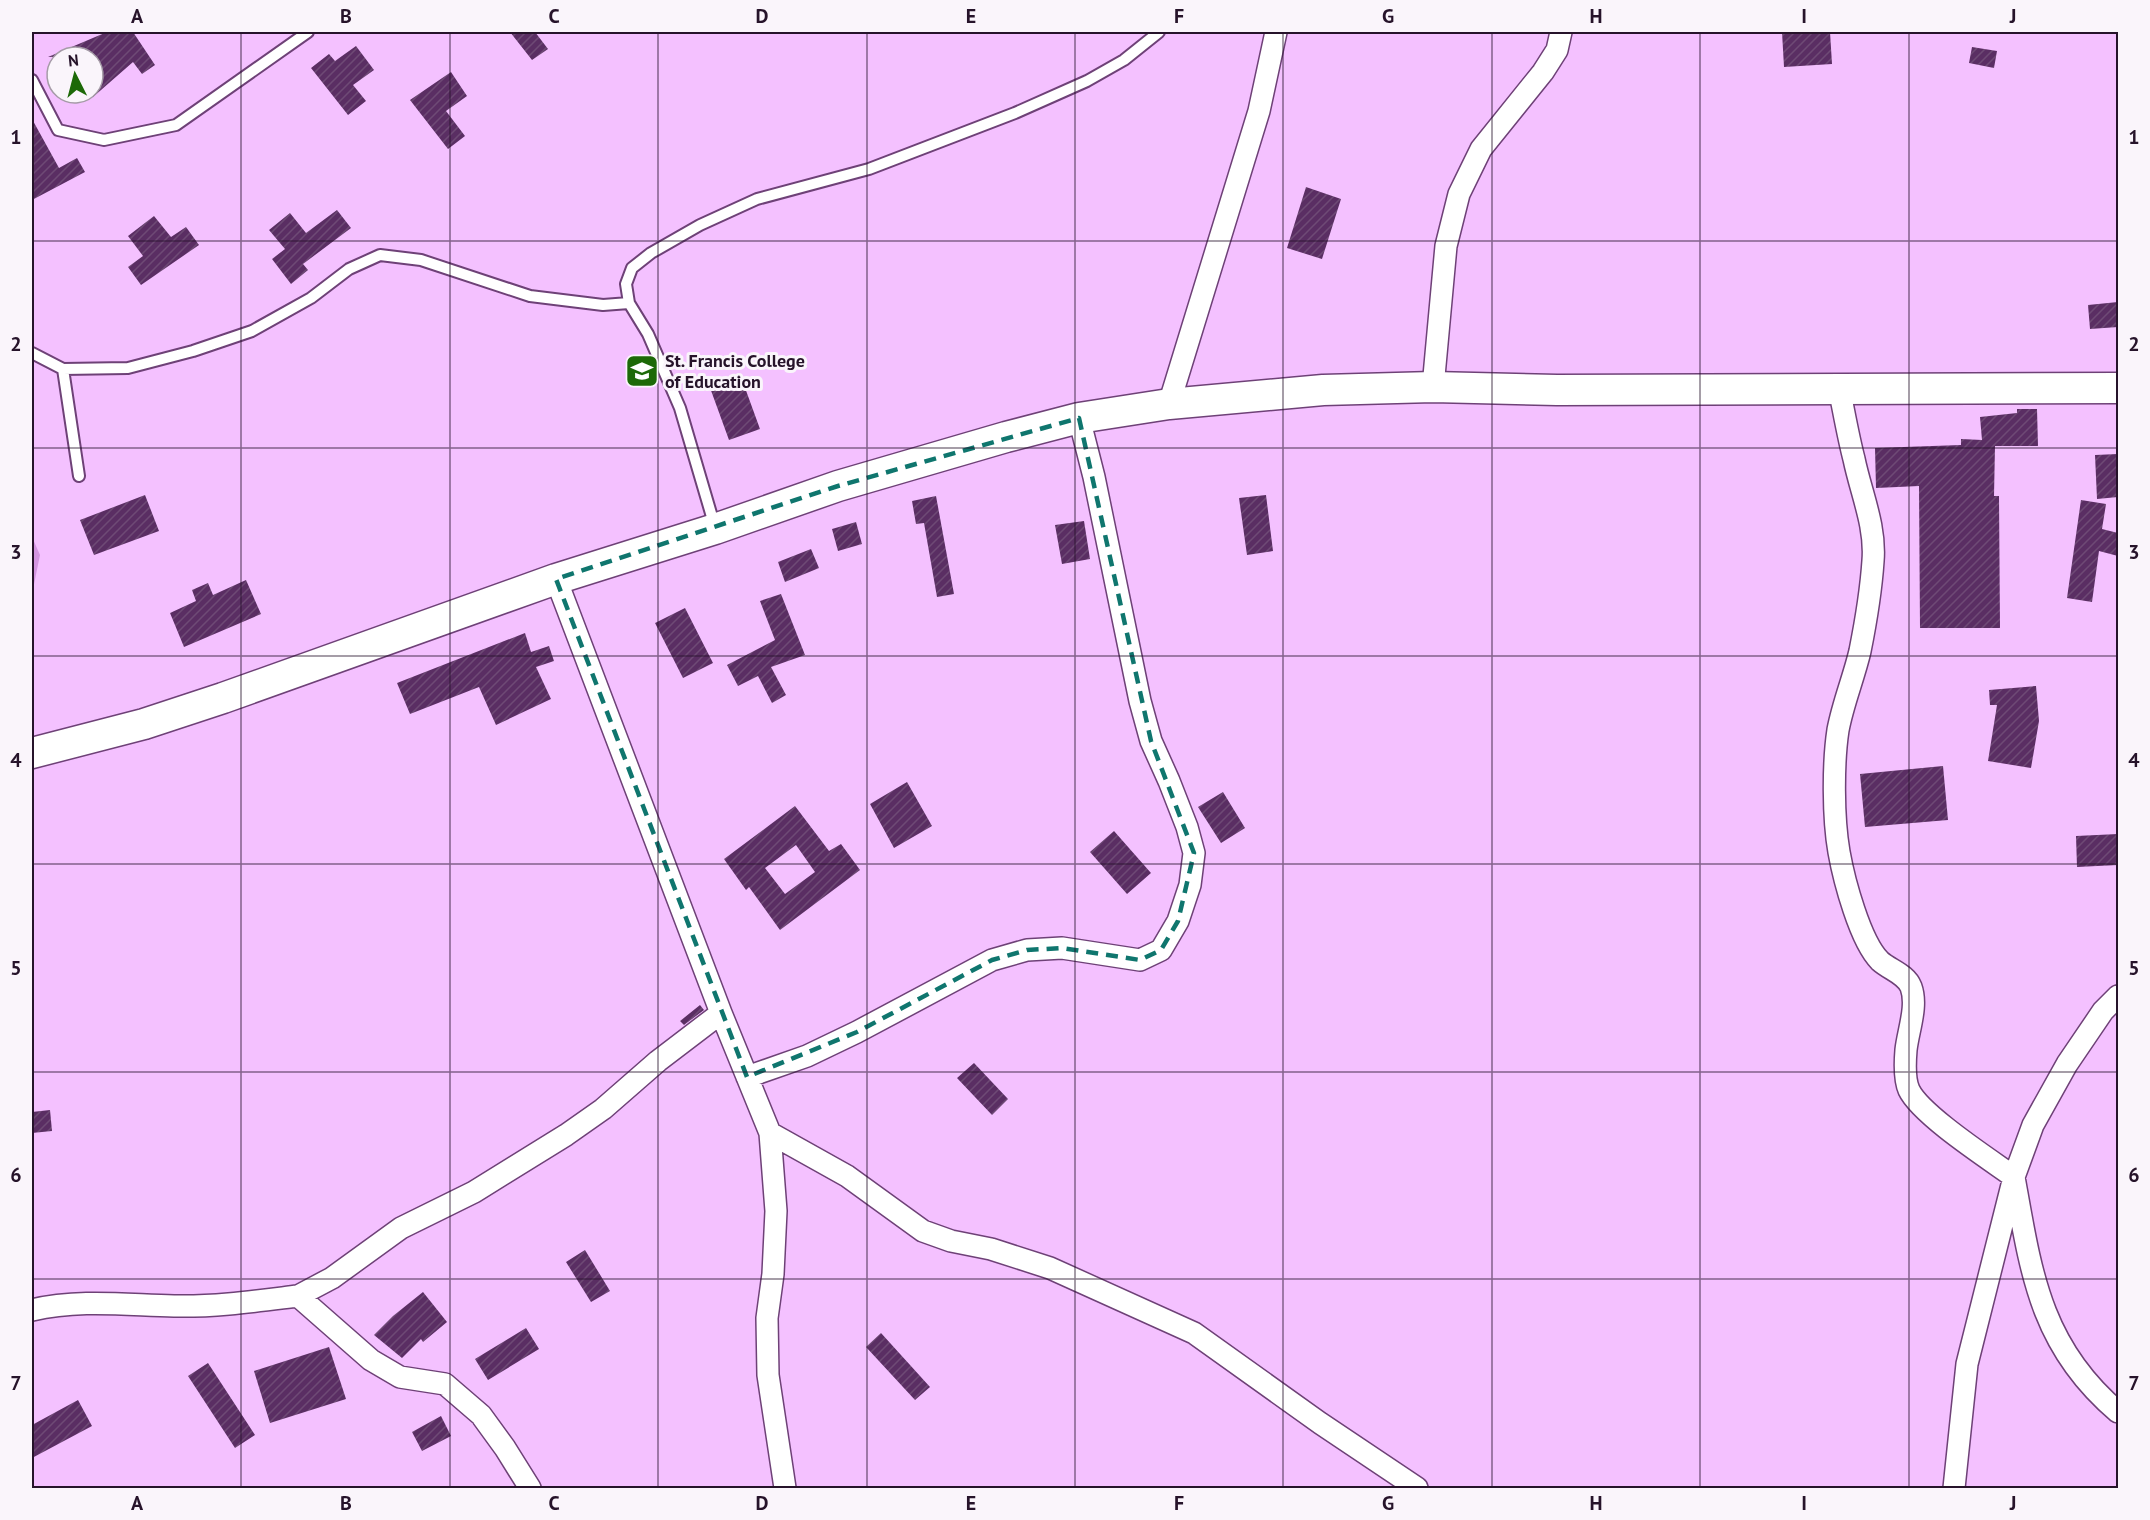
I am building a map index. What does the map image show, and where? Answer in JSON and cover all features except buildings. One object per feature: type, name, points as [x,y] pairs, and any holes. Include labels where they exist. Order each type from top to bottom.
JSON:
[{"type":"main road","points":[[32,753],[144,724],[224,698],[556,579],[715,529],[838,486],[1079,418],[1169,404],[1323,390],[1433,387],[1557,390],[2118,388]]},
{"type":"street","points":[[1169,404],[1259,111],[1276,32]]},
{"type":"street","points":[[1433,387],[1446,246],[1459,194],[1481,149],[1543,72],[1557,50],[1561,32]]},
{"type":"street","points":[[1839,388],[1873,538],[1867,611],[1836,747],[1835,789],[1839,851],[1854,909],[1868,942],[1880,961],[1908,981],[1912,990],[1912,1012],[1905,1074],[1910,1091],[1925,1108],[1957,1136],[2014,1177],[2029,1261],[2048,1322],[2070,1362],[2098,1395],[2118,1412]]},
{"type":"street","points":[[747,1077],[807,1056],[992,960],[1027,950],[1062,948],[1140,960],[1161,950],[1178,921],[1190,885],[1194,853],[1180,809],[1151,741],[1140,701],[1094,477],[1079,418]]},
{"type":"street","points":[[556,579],[721,1013],[770,1133],[776,1211],[773,1274],[767,1318],[768,1375],[785,1488]]},
{"type":"street","points":[[1954,1488],[1967,1364],[2014,1177],[2033,1125],[2067,1064],[2103,1011],[2118,996]]},
{"type":"street","points":[[32,1310],[48,1306],[97,1302],[220,1306],[298,1296],[332,1278],[401,1228],[474,1191],[566,1135],[603,1109],[658,1061],[721,1013]]},
{"type":"street","points":[[770,1133],[847,1176],[923,1231],[1050,1268],[1194,1333],[1320,1424],[1417,1488]]},
{"type":"street","points":[[298,1296],[371,1360],[400,1377],[445,1384],[481,1415],[530,1488]]},
{"type":"lane","points":[[32,80],[58,130],[104,140],[176,125],[308,32]]},
{"type":"lane","points":[[715,529],[680,408],[648,334],[629,303],[626,284],[632,268],[651,253],[700,225],[758,199],[869,169],[1015,113],[1087,81],[1124,60],[1159,32]]},
{"type":"lane","points":[[32,353],[63,369],[128,368],[193,351],[252,331],[311,298],[349,269],[380,255],[421,260],[530,297],[603,305],[629,303]]},
{"type":"lane","points":[[63,369],[79,476]]},
{"type":"highlighted area","points":[[1079,418],[1151,741],[1194,853],[1178,921],[1161,950],[1140,960],[1062,948],[1027,950],[992,960],[857,1032],[747,1077],[556,579],[838,486]]},
{"type":"shaded area","points":[[32,537],[40,555],[32,594]]},
{"type":"place","name":"St. Francis College of Education","points":[[642,371]]}]
